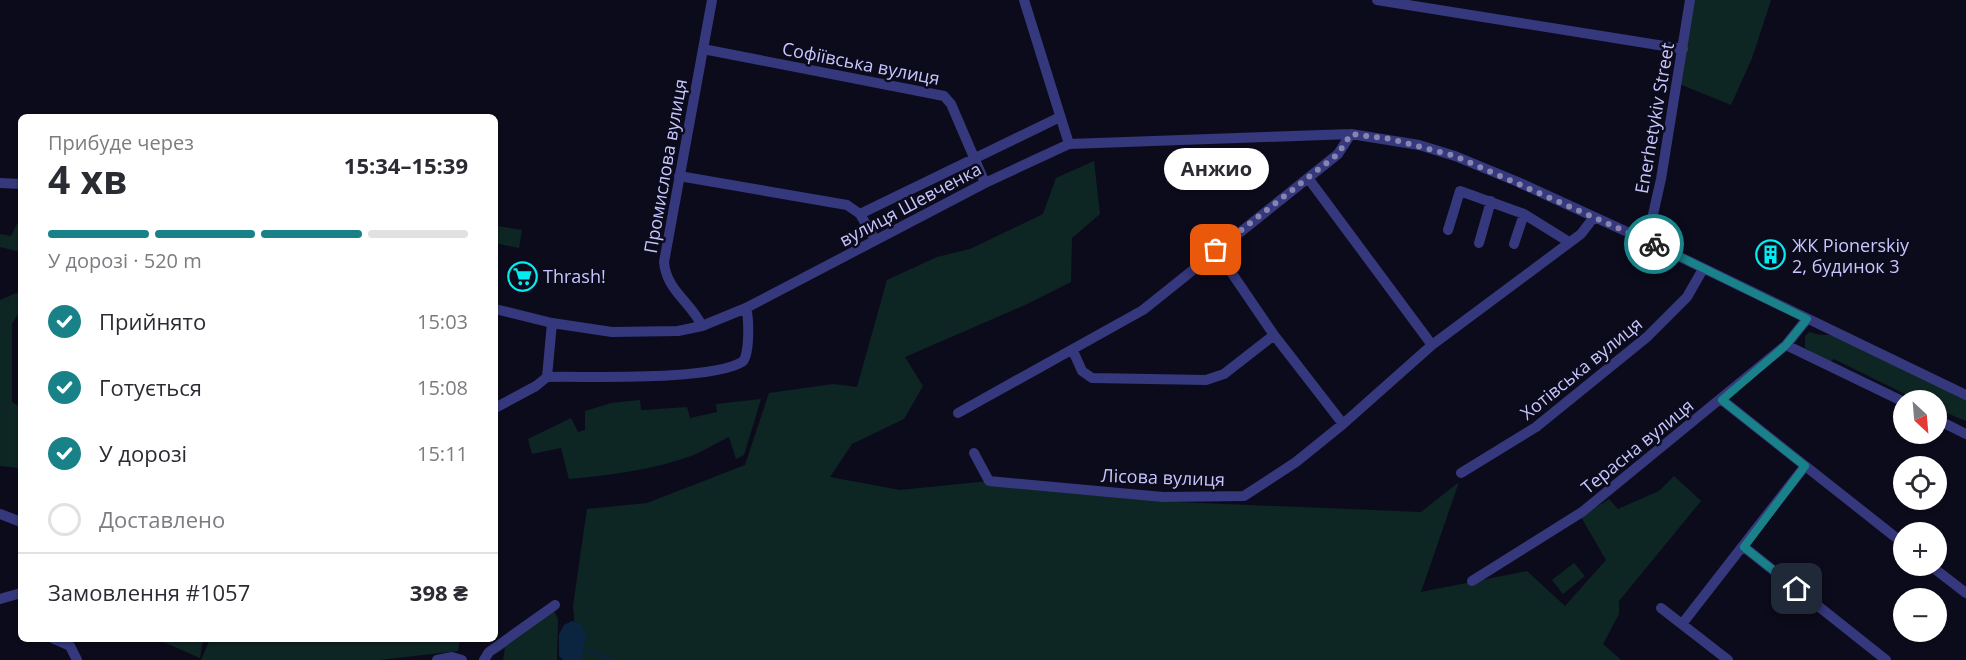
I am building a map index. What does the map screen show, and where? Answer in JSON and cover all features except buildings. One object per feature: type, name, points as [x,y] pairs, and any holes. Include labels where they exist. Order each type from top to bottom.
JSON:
[{"type":"street","name":"Промислова вулиця","points":[[702,326],[695,311],[674,290],[664,270],[712,0]]},
{"type":"street","points":[[1024,0],[1069,144]]},
{"type":"street","points":[[1377,0],[1683,49]]},
{"type":"street","name":"Enerhetykiv Street","points":[[1647,241],[1661,179],[1690,0]]},
{"type":"street","name":"Софіївська вулиця","points":[[703,49],[945,96],[951,104],[975,159]]},
{"type":"street","points":[[860,214],[1060,117]]},
{"type":"street","points":[[958,413],[1143,310],[1338,154],[1351,134]]},
{"type":"street","name":"вулиця Шевченка","points":[[498,310],[552,323],[631,333],[678,331],[702,326],[746,309],[985,183],[1069,144],[1351,134],[1391,139],[1455,156],[1647,241],[1966,395]]},
{"type":"street","points":[[975,159],[985,183]]},
{"type":"street","points":[[679,176],[847,205],[860,214],[875,240]]},
{"type":"street","points":[[1308,178],[1432,345]]},
{"type":"street","points":[[0,183],[18,184]]},
{"type":"street","points":[[1448,230],[1460,191],[1524,214],[1569,242]]},
{"type":"street","points":[[1479,243],[1491,201]]},
{"type":"street","points":[[1514,244],[1524,214]]},
{"type":"street","name":"Лісова вулиця","points":[[974,453],[989,481],[1163,497],[1244,496],[1296,462],[1343,424],[1432,345],[1581,234],[1594,217]]},
{"type":"street","points":[[1216,250],[1274,335],[1343,424]]},
{"type":"street","name":"Хотівська вулиця","points":[[1461,473],[1536,427],[1647,337],[1687,297],[1703,269]]},
{"type":"street","points":[[498,406],[548,377],[705,373],[743,362],[747,355],[746,309]]},
{"type":"street","name":"Терасна вулиця","points":[[1472,581],[1582,512],[1722,400],[1786,345],[1807,319]]},
{"type":"street","points":[[548,377],[552,323]]},
{"type":"street","points":[[1073,351],[1082,371],[1092,378],[1206,380],[1224,374],[1274,335]]},
{"type":"street","points":[[1786,345],[1893,397]]},
{"type":"street","points":[[1722,400],[1893,535]]},
{"type":"street","points":[[1947,424],[1966,434]]},
{"type":"street","points":[[1682,624],[1805,466]]},
{"type":"street","points":[[0,514],[18,521]]},
{"type":"street","points":[[1744,547],[1886,660]]},
{"type":"street","points":[[1944,576],[1966,593]]},
{"type":"street","points":[[0,599],[18,595]]},
{"type":"street","points":[[484,660],[489,652],[555,605]]},
{"type":"street","points":[[1660,608],[1728,660]]},
{"type":"street","points":[[61,642],[70,646],[77,660]]},
{"type":"street","points":[[437,660],[452,657],[462,660]]},
{"type":"green space","points":[[1690,0],[1771,0],[1752,58],[1731,105],[1677,83]]},
{"type":"green space","points":[[1094,161],[1100,214],[1072,238],[1071,282],[1025,305],[905,357],[923,386],[904,419],[852,444],[830,477],[900,490],[989,481],[1153,501],[1421,512],[1459,482],[1421,592],[1527,571],[1565,606],[1606,560],[1581,517],[1609,499],[1618,509],[1659,491],[1674,476],[1701,501],[1619,601],[1619,614],[1603,644],[1621,660],[578,660],[573,606],[587,509],[647,503],[745,465],[769,393],[833,384],[857,387],[887,280],[937,257],[970,249],[1043,214],[1056,178]]},
{"type":"green space","points":[[18,224],[18,251],[0,247],[0,234],[11,236]]},
{"type":"green space","points":[[498,226],[522,230],[519,248],[498,244]]},
{"type":"green space","points":[[18,292],[18,314],[12,324],[12,402],[18,405],[18,468],[0,466],[0,300]]},
{"type":"green space","points":[[1810,332],[1835,336],[1946,390],[1897,390],[1834,359],[1829,363],[1805,348],[1805,336]]},
{"type":"green space","points":[[1947,391],[1966,400],[1966,421],[1947,413]]},
{"type":"green space","points":[[761,399],[744,455],[736,459],[729,437],[701,452],[661,465],[615,474],[569,479],[561,448],[532,454],[528,439],[571,418],[578,432],[585,430],[585,411],[611,403],[640,400],[641,410],[687,407],[690,418],[717,412],[716,404]]},
{"type":"green space","points":[[1574,563],[1585,576],[1563,594],[1552,580]]},
{"type":"green space","points":[[553,609],[558,619],[557,660],[503,660],[505,648],[496,654],[490,653]]},
{"type":"green space","points":[[164,642],[203,642],[200,658]]},
{"type":"green space","points":[[209,642],[460,642],[458,651],[379,660],[201,660]]},
{"type":"water","points":[[572,621],[580,623],[586,634],[582,660],[563,660],[559,656],[559,634],[564,625]]},
{"type":"waterway","points":[[582,648],[612,660]]},
{"type":"way so far","points":[[1216,250],[1338,154],[1351,134],[1391,139],[1455,156],[1654,244]]},
{"type":"place","name":"Анжио","points":[[1216,250]]},
{"type":"place","name":"ЖК Pionerskiy 2, будинок 3","points":[[1771,255]]},
{"type":"place","name":"Thrash!","points":[[522,276]]},
{"type":"route","points":[[1654,244],[1807,319],[1786,345],[1722,400],[1805,466],[1744,547],[1797,589]]}]
